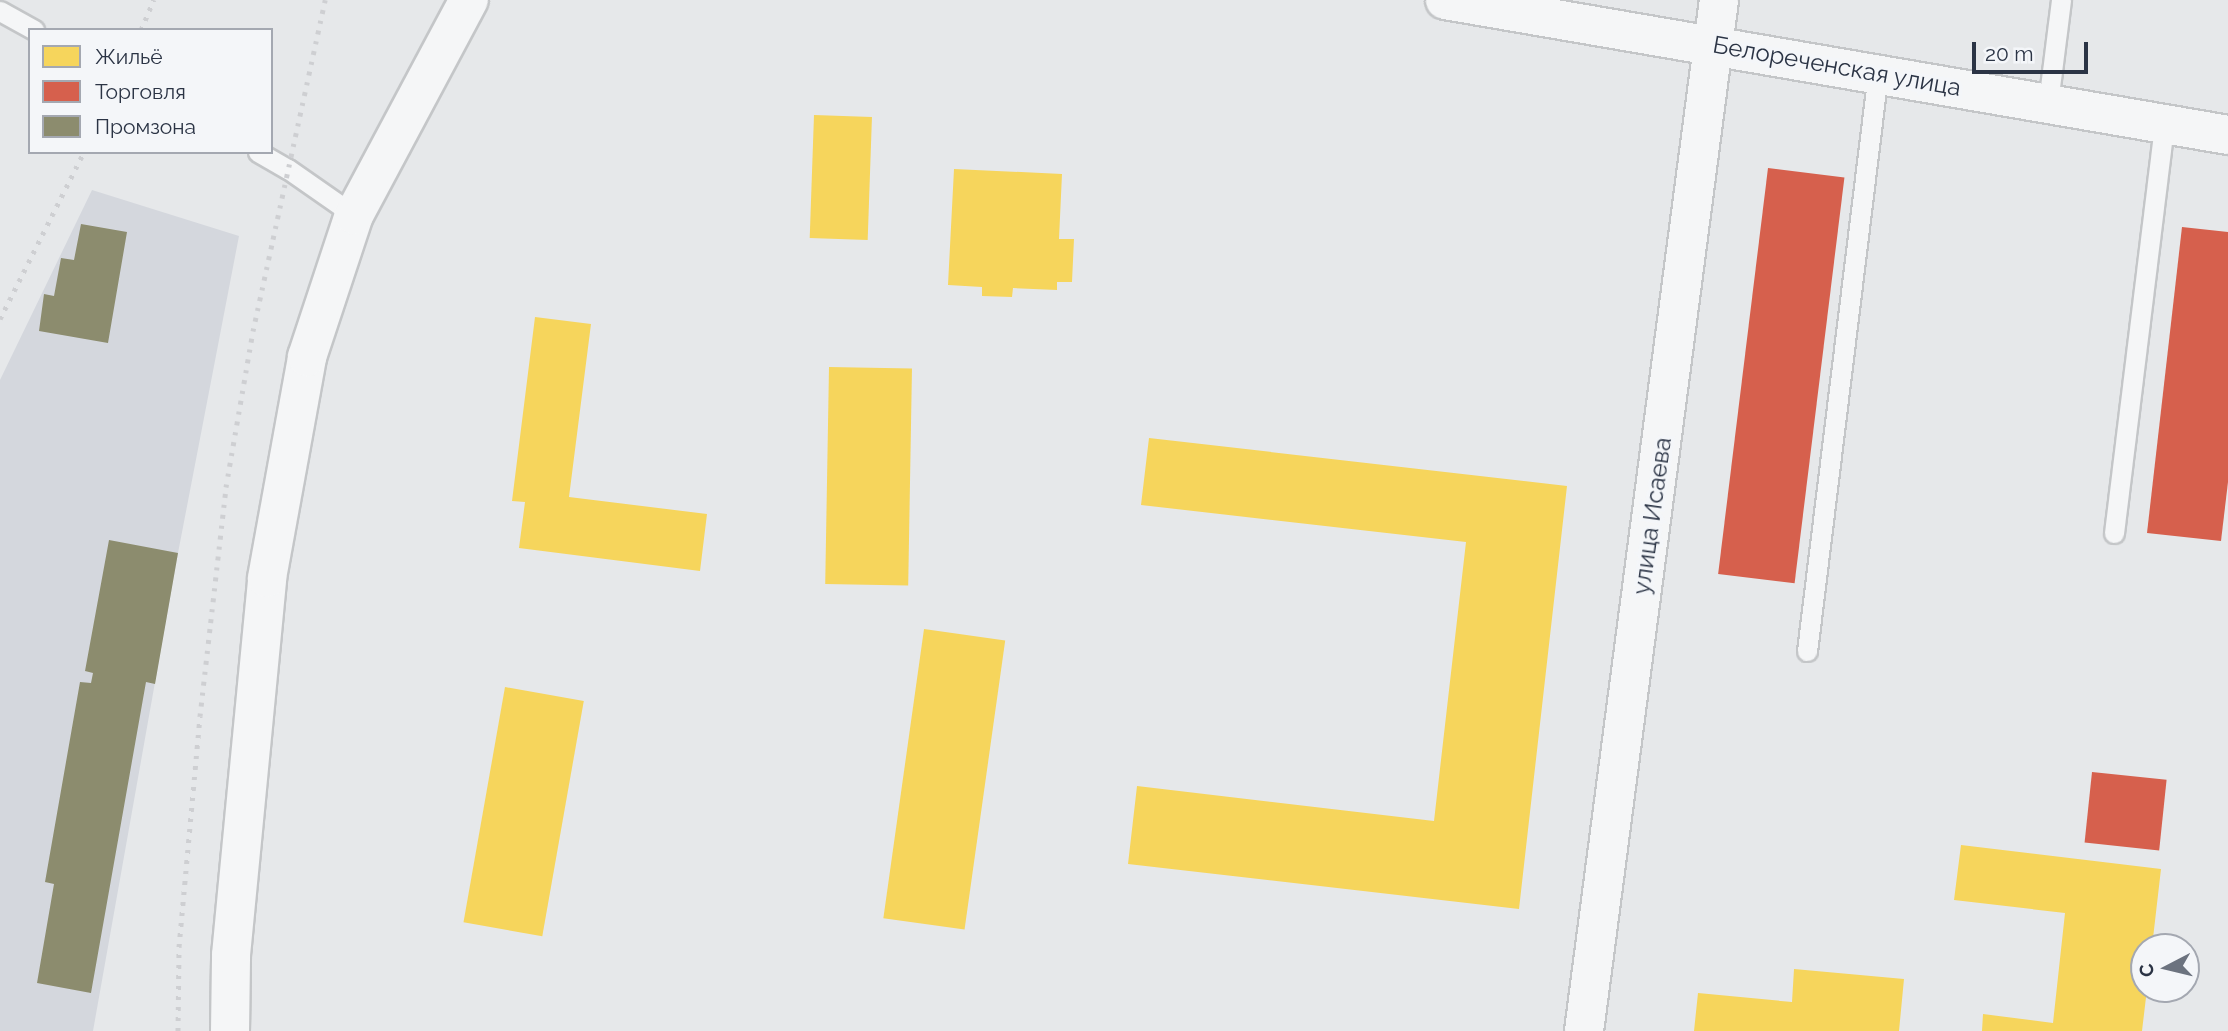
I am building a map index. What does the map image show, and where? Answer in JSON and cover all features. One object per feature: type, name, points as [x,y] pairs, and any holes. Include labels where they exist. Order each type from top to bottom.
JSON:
[{"type":"street","points":[[230,1031],[231,955],[267,578],[307,358],[354,215],[469,0]]},
{"type":"street","name":"Белореченская улица","points":[[1445,0],[1714,44],[2228,135]]},
{"type":"street","name":"улица Исаева","points":[[1584,1031],[1719,0]]},
{"type":"lane","points":[[2048,103],[2061,0]]},
{"type":"lane","points":[[0,12],[30,28]]},
{"type":"lane","points":[[1807,651],[1878,74]]},
{"type":"lane","points":[[2114,533],[2164,124]]},
{"type":"lane","points":[[261,154],[354,215]]},
{"type":"shaded area","points":[[92,190],[239,236],[178,553],[93,1031],[0,1031],[0,380]]},
{"type":"building: Жильё","points":[[814,115],[872,117],[868,240],[810,238]]},
{"type":"building: Жильё","points":[[954,169],[1062,174],[1059,239],[1074,239],[1072,282],[1057,282],[1057,290],[1013,288],[1012,297],[982,296],[982,287],[948,285]]},
{"type":"building: Жильё","points":[[535,317],[591,324],[569,497],[707,514],[700,571],[519,548],[525,502],[512,501]]},
{"type":"building: Жильё","points":[[829,367],[912,368],[908,585],[825,584]]},
{"type":"building: Жильё","points":[[1149,438],[1567,486],[1519,909],[1128,864],[1137,786],[1434,821],[1466,542],[1141,505]]},
{"type":"building: Жильё","points":[[924,629],[1005,640],[965,930],[883,918]]},
{"type":"building: Жильё","points":[[505,687],[584,701],[542,936],[463,922]]},
{"type":"building: Жильё","points":[[1961,845],[2161,869],[2154,933],[2130,933],[2130,1003],[2145,1003],[2142,1031],[1982,1031],[1983,1014],[2053,1023],[2065,913],[1954,900]]},
{"type":"building: Жильё","points":[[1794,969],[1904,979],[1899,1031],[1694,1031],[1698,993],[1792,1002]]},
{"type":"building: Торговля","points":[[1768,168],[1844,177],[1795,583],[1718,574]]},
{"type":"building: Торговля","points":[[2182,227],[2228,232],[2228,482],[2221,541],[2147,533]]},
{"type":"building: Торговля","points":[[2092,772],[2167,780],[2159,850],[2085,843]]},
{"type":"building: Промзона","points":[[81,224],[127,232],[108,343],[39,331],[44,294],[54,296],[61,258],[74,260]]},
{"type":"building: Промзона","points":[[109,540],[178,553],[155,684],[146,682],[91,993],[37,983],[54,884],[45,882],[80,682],[91,683],[93,673],[85,671]]},
{"type":"railway","points":[[142,28],[154,0]]},
{"type":"railway","points":[[178,1031],[179,947],[200,716],[226,487],[253,331],[325,0]]},
{"type":"railway","points":[[0,319],[83,154]]}]
